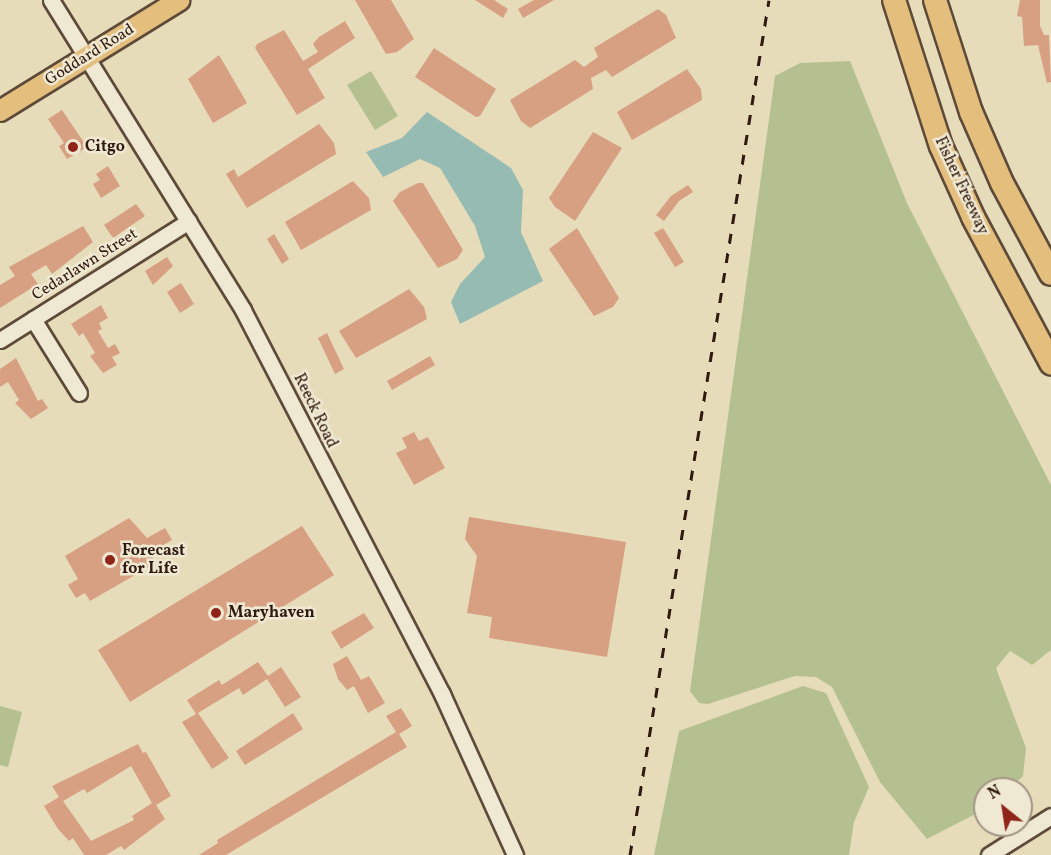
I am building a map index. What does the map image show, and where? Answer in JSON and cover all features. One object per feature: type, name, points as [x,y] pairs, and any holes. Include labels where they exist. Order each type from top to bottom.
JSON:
[{"type":"highway","name":"Fisher Freeway","points":[[894,0],[914,72],[945,156],[1051,363]]},
{"type":"highway","points":[[935,0],[956,70],[984,142],[1051,274]]},
{"type":"main road","name":"Goddard Road","points":[[0,111],[180,0]]},
{"type":"street","name":"Reeck Road","points":[[51,0],[189,221],[253,329],[416,643],[515,855]]},
{"type":"street","name":"Cedarlawn Street","points":[[0,340],[189,221]]},
{"type":"street","points":[[33,319],[79,393]]},
{"type":"street","points":[[989,855],[1051,816]]},
{"type":"green space","points":[[850,61],[907,203],[1051,485],[1051,650],[1032,665],[1010,651],[996,668],[1026,748],[1023,776],[973,777],[973,815],[927,839],[880,782],[832,687],[816,677],[795,676],[708,704],[699,703],[690,691],[775,76],[800,63]]},
{"type":"green space","points":[[371,71],[398,116],[375,130],[347,85]]},
{"type":"green space","points":[[803,686],[826,693],[869,787],[854,822],[849,855],[654,855],[679,731]]},
{"type":"green space","points":[[0,706],[22,712],[8,767],[0,765]]},
{"type":"water","points":[[427,112],[511,168],[523,190],[521,232],[543,281],[460,324],[451,302],[460,284],[485,257],[475,226],[440,168],[420,159],[383,177],[366,152],[402,138]]},
{"type":"building","points":[[355,0],[391,0],[414,39],[397,52],[386,54]]},
{"type":"building","points":[[475,0],[494,0],[508,9],[503,18]]},
{"type":"building","points":[[534,0],[554,0],[523,18],[518,9]]},
{"type":"building","points":[[1020,0],[1040,0],[1040,26],[1044,35],[1049,35],[1051,82],[1047,83],[1038,45],[1024,46],[1022,17],[1017,16]]},
{"type":"building","points":[[658,9],[666,15],[676,38],[612,77],[606,70],[591,78],[593,89],[530,128],[521,121],[510,100],[575,60],[584,67],[598,57],[594,48]]},
{"type":"building","points":[[345,21],[355,38],[308,69],[325,98],[297,115],[255,48],[257,44],[284,30],[303,61],[318,52],[313,44],[319,37]]},
{"type":"building","points":[[434,48],[496,89],[480,116],[476,117],[415,77]]},
{"type":"building","points":[[219,55],[247,103],[213,123],[188,79]]},
{"type":"building","points":[[687,69],[701,89],[702,100],[632,140],[617,112]]},
{"type":"building","points":[[62,110],[87,147],[67,159],[59,146],[64,143],[48,119]]},
{"type":"building","points":[[319,124],[334,143],[336,154],[247,208],[226,174],[234,169],[238,177]]},
{"type":"building","points":[[593,132],[622,148],[575,221],[555,207],[549,198]]},
{"type":"building","points":[[108,166],[120,186],[101,198],[93,184],[100,180],[96,174]]},
{"type":"building","points":[[353,181],[369,198],[371,210],[301,250],[285,222]]},
{"type":"building","points":[[418,183],[423,183],[463,250],[457,259],[438,268],[393,201],[400,192]]},
{"type":"building","points":[[688,185],[693,192],[679,201],[664,221],[656,215],[671,196]]},
{"type":"building","points":[[136,204],[145,216],[113,238],[104,225]]},
{"type":"building","points":[[83,226],[93,242],[52,274],[46,265],[31,274],[38,284],[0,308],[0,285],[15,276],[9,267]]},
{"type":"building","points":[[577,228],[619,298],[613,307],[594,316],[549,249]]},
{"type":"building","points":[[663,228],[684,262],[675,267],[654,233]]},
{"type":"building","points":[[274,234],[289,259],[282,264],[267,239]]},
{"type":"building","points":[[167,257],[173,266],[153,285],[145,271]]},
{"type":"building","points":[[181,283],[194,304],[180,313],[167,292]]},
{"type":"building","points":[[409,289],[424,307],[427,319],[356,358],[339,331]]},
{"type":"building","points":[[101,305],[108,318],[99,323],[102,329],[98,331],[108,348],[115,344],[120,353],[112,357],[117,365],[103,373],[90,356],[95,353],[83,333],[79,336],[71,324]]},
{"type":"building","points":[[327,333],[344,369],[335,374],[318,338]]},
{"type":"building","points":[[430,356],[435,365],[392,390],[387,381]]},
{"type":"building","points":[[16,358],[38,401],[42,399],[48,408],[31,419],[15,403],[19,400],[8,382],[0,387],[0,369]]},
{"type":"building","points":[[414,432],[419,441],[428,437],[445,468],[414,485],[396,453],[407,448],[402,438]]},
{"type":"building","points":[[469,517],[626,542],[607,657],[489,638],[492,617],[467,613],[477,556],[465,539]]},
{"type":"building","name":"Forecast for Life","points":[[129,518],[147,538],[165,528],[172,540],[150,553],[156,563],[90,601],[85,593],[76,598],[68,585],[78,579],[65,556]]},
{"type":"building","name":"Maryhaven","points":[[302,526],[334,575],[130,702],[98,650]]},
{"type":"building","points":[[364,613],[374,628],[341,649],[331,632]]},
{"type":"building","points":[[347,656],[361,680],[369,676],[385,703],[368,713],[354,686],[347,690],[338,679],[333,664]]},
{"type":"building","points":[[258,662],[268,676],[281,667],[301,697],[285,707],[267,679],[243,695],[239,688],[198,713],[229,758],[212,769],[182,722],[196,714],[187,700],[219,680],[222,685]]},
{"type":"building","points":[[401,708],[412,726],[399,734],[407,747],[226,855],[199,855],[218,843],[217,840],[396,732],[386,716]]},
{"type":"building","points":[[293,713],[303,729],[245,765],[236,751]]},
{"type":"building","points":[[138,744],[143,753],[146,752],[171,796],[156,805],[165,819],[124,850],[121,846],[106,855],[84,855],[73,838],[69,841],[58,829],[44,806],[59,797],[52,786]],"holes":[[[131,766],[152,803],[132,816],[134,820],[91,841],[63,801],[84,789],[87,793]]]},
{"type":"railway","points":[[630,855],[769,0]]},
{"type":"place","name":"Citgo","points":[[73,147]]},
{"type":"place","name":"Forecast for Life","points":[[110,560]]},
{"type":"place","name":"Maryhaven","points":[[216,613]]}]
